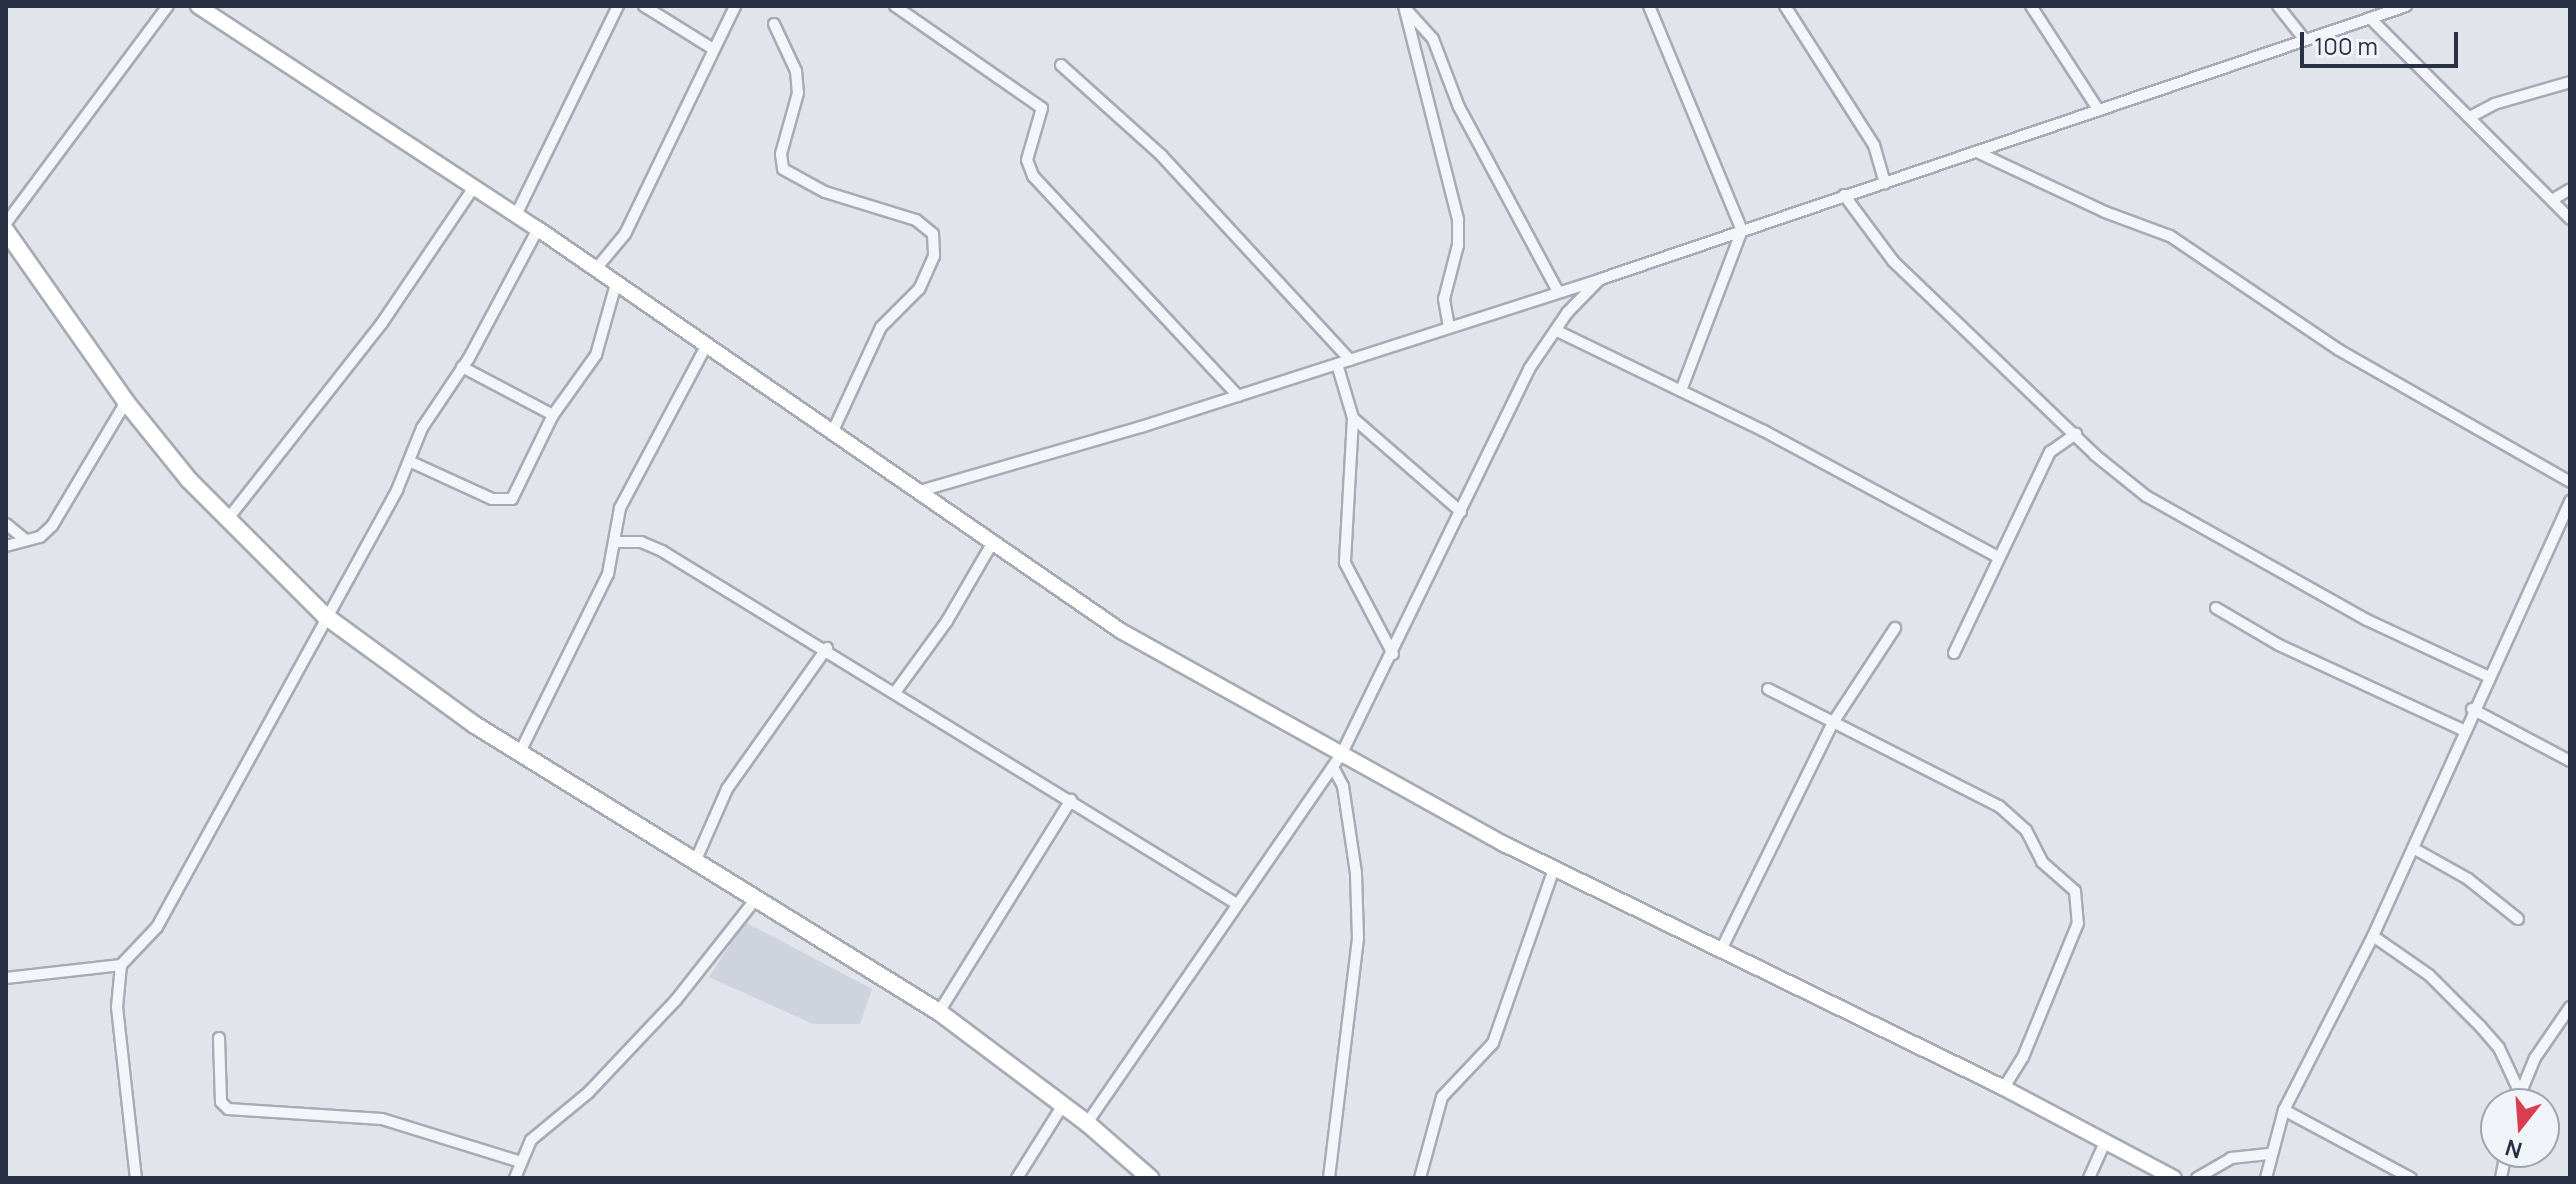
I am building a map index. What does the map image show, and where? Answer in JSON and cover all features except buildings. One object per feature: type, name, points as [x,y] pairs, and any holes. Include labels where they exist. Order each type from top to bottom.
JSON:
[{"type":"highway","points":[[6,231],[126,402],[227,520],[324,615],[397,673],[755,900],[939,1012],[1087,1123],[1150,1178]]},
{"type":"main road","points":[[198,6],[538,229],[1121,631],[1337,761],[1720,952],[2004,1088],[2104,1144],[2174,1178]]},
{"type":"street","points":[[6,223],[168,6]]},
{"type":"street","points":[[516,215],[618,6]]},
{"type":"street","points":[[644,6],[713,49]]},
{"type":"street","points":[[595,270],[625,234],[735,6]]},
{"type":"street","points":[[895,6],[1042,108],[1027,160],[1033,176],[1238,396]]},
{"type":"street","points":[[1408,6],[1419,21],[1558,292]]},
{"type":"street","points":[[1408,6],[1458,220],[1458,245],[1444,299],[1449,327]]},
{"type":"street","points":[[1649,6],[1742,230],[1681,391]]},
{"type":"street","points":[[1785,6],[1874,145],[1885,183]]},
{"type":"street","points":[[2031,6],[2098,109]]},
{"type":"street","points":[[2278,6],[2305,40]]},
{"type":"street","points":[[920,491],[1238,396],[1601,279],[2406,6]]},
{"type":"street","points":[[2370,18],[2570,219]]},
{"type":"street","points":[[774,24],[796,71],[798,93],[781,154],[783,169],[825,192],[916,220],[933,234],[934,256],[919,289],[881,327],[833,431]]},
{"type":"street","points":[[1061,65],[1161,155],[1350,360]]},
{"type":"street","points":[[2470,117],[2494,104],[2570,82]]},
{"type":"street","points":[[1977,152],[2124,220],[2170,236],[2339,350],[2570,482]]},
{"type":"street","points":[[227,520],[382,323],[474,187]]},
{"type":"street","points":[[2552,200],[2570,189]]},
{"type":"street","points":[[1844,195],[1893,261],[2076,434],[2154,501],[2367,620],[2487,676]]},
{"type":"street","points":[[136,1178],[117,1007],[121,965],[157,927],[409,461],[422,428],[462,367],[538,229]]},
{"type":"street","points":[[1087,1123],[1337,761],[1393,654],[1529,369],[1567,313],[1601,279]]},
{"type":"street","points":[[409,461],[449,483],[508,502],[553,415],[596,355],[616,284]]},
{"type":"street","points":[[1557,331],[1681,391],[1998,557]]},
{"type":"street","points":[[520,752],[608,574],[617,542],[620,508],[706,346]]},
{"type":"street","points":[[1337,364],[1353,418],[1345,563],[1393,654]]},
{"type":"street","points":[[462,367],[553,415]]},
{"type":"street","points":[[6,546],[40,537],[52,526],[126,402]]},
{"type":"street","points":[[1353,418],[1461,512]]},
{"type":"street","points":[[1954,653],[2050,452],[2076,434]]},
{"type":"street","points":[[2266,1178],[2269,1154],[2284,1110],[2373,936],[2472,709],[2570,501]]},
{"type":"street","points":[[6,524],[26,540]]},
{"type":"street","points":[[617,542],[641,542],[662,551],[827,648],[1237,904]]},
{"type":"street","points":[[896,691],[947,621],[993,542]]},
{"type":"street","points":[[2216,608],[2279,645],[2463,730]]},
{"type":"street","points":[[1720,952],[1832,724],[1895,628]]},
{"type":"street","points":[[695,862],[727,789],[827,648]]},
{"type":"street","points":[[1768,689],[1999,806],[2026,830],[2042,862],[2075,891],[2078,923],[2023,1057],[2004,1088]]},
{"type":"street","points":[[2472,709],[2570,761]]},
{"type":"street","points":[[1329,1178],[1336,1083],[1357,972],[1358,938],[1356,873],[1337,761]]},
{"type":"street","points":[[939,1012],[1071,800]]},
{"type":"street","points":[[2413,848],[2468,879],[2518,919]]},
{"type":"street","points":[[1420,1178],[1442,1097],[1493,1043],[1554,869]]},
{"type":"street","points":[[515,1178],[531,1140],[588,1093],[656,1020],[755,900]]},
{"type":"street","points":[[2373,936],[2429,975],[2480,1026],[2499,1048],[2514,1088]]},
{"type":"street","points":[[6,978],[121,965]]},
{"type":"street","points":[[2523,1088],[2535,1058],[2570,1007]]},
{"type":"street","points":[[219,1038],[221,1102],[228,1109],[382,1119],[521,1162]]},
{"type":"street","points":[[1017,1178],[1063,1105]]},
{"type":"street","points":[[2284,1110],[2411,1178]]},
{"type":"street","points":[[2089,1178],[2104,1144]]},
{"type":"street","points":[[2197,1178],[2231,1158],[2269,1154]]},
{"type":"shaded area","points":[[745,922],[872,989],[860,1024],[813,1024],[709,977]]}]
